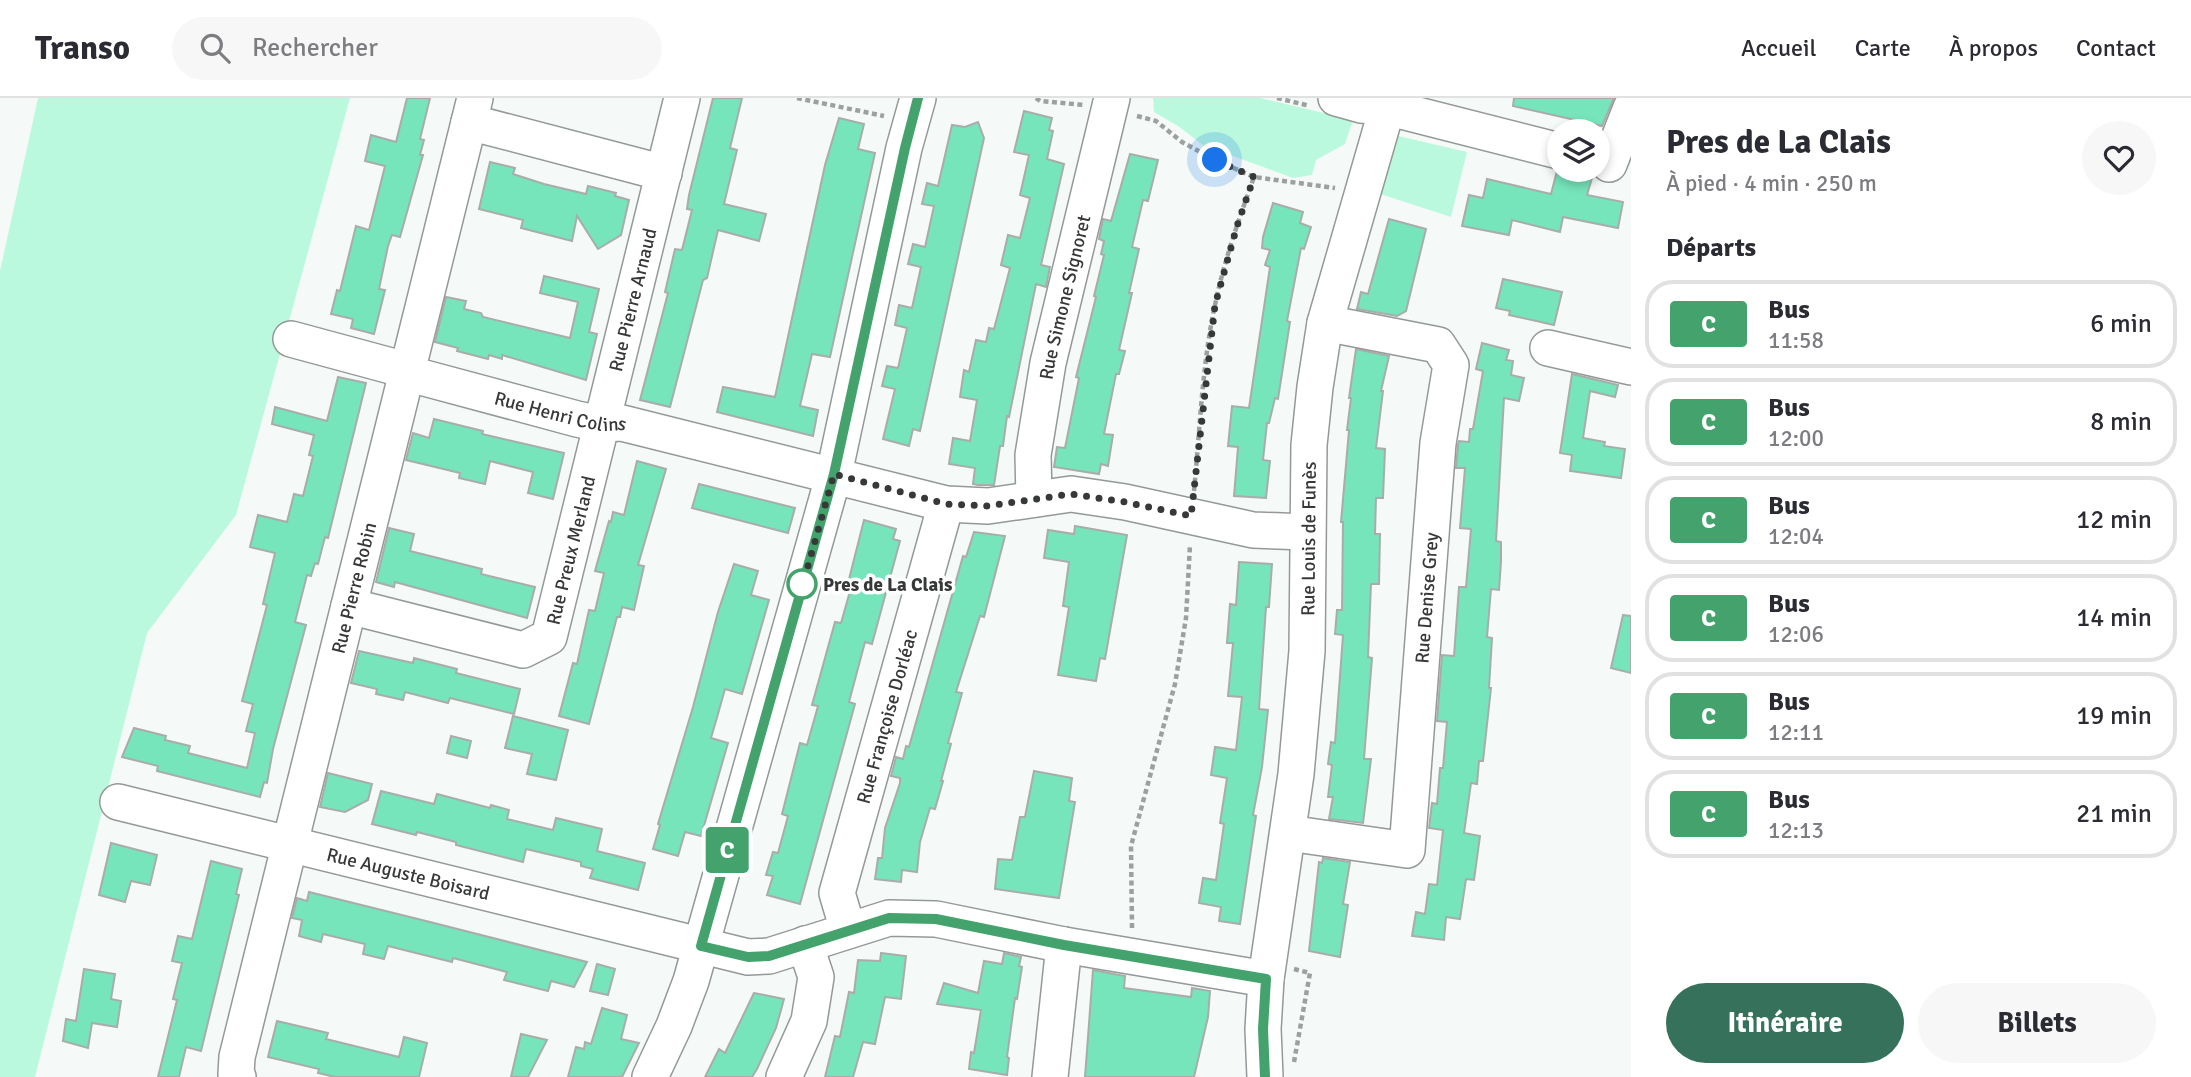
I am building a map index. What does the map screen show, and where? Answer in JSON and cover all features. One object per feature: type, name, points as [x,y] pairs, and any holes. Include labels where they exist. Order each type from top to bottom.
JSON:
[{"type":"street","name":"Rue Pierre Arnaud","points":[[601,424],[682,98]]},
{"type":"street","points":[[1336,98],[1362,105],[1388,103],[1547,148]]},
{"type":"street","name":"Rue Simone Signoret","points":[[1034,499],[1033,455],[1048,363],[1111,103]]},
{"type":"street","name":"Rue Louis de Funès","points":[[1265,1077],[1263,1029],[1266,979],[1288,832],[1307,651],[1309,445],[1325,323],[1388,103]]},
{"type":"street","points":[[650,1077],[691,981],[834,474],[905,148],[905,108]]},
{"type":"street","points":[[1613,165],[1631,108]]},
{"type":"street","points":[[472,110],[664,173]]},
{"type":"street","name":"Rue Pierre Robin","points":[[238,1077],[237,1057],[472,110]]},
{"type":"street","name":"Rue Denise Grey","points":[[1288,832],[1407,850],[1438,443],[1451,365],[1438,345],[1325,323]]},
{"type":"street","name":"Rue Henri Colins","points":[[291,339],[391,366],[406,373],[601,424],[622,423],[946,504],[988,506],[1071,494],[1125,502],[1253,530],[1307,532]]},
{"type":"street","points":[[1548,348],[1631,367]]},
{"type":"street","name":"Rue Preux Merland","points":[[349,606],[523,650],[548,637],[601,424]]},
{"type":"street","name":"Rue Françoise Dorléac","points":[[848,930],[837,894],[946,504]]},
{"type":"street","name":"Rue Auguste Boisard","points":[[118,802],[748,957],[769,956],[889,918],[936,919],[1064,945],[1266,979]]},
{"type":"street","points":[[784,1077],[809,1021],[816,977],[805,944]]},
{"type":"street","points":[[1050,1077],[1064,945]]},
{"type":"path","points":[[797,98],[905,108]]},
{"type":"path","points":[[1036,98],[1040,101],[1111,103],[1156,121],[1182,142],[1254,177],[1342,189]]},
{"type":"path","points":[[1131,956],[1130,846],[1175,684],[1186,618],[1191,516],[1215,305],[1254,177]]},
{"type":"green space","points":[[38,98],[350,98],[236,515],[147,633],[35,1077],[0,1077],[0,271]]},
{"type":"green space","points":[[1153,98],[1260,98],[1353,120],[1345,144],[1316,160],[1312,175],[1293,178],[1203,145],[1154,112]]},
{"type":"green space","points":[[1394,135],[1467,152],[1451,217],[1377,193]]},
{"type":"building","points":[[407,98],[430,98],[420,139],[424,140],[420,155],[423,155],[400,237],[392,235],[388,246],[379,289],[385,290],[374,334],[351,328],[353,319],[331,314],[337,290],[340,291],[356,226],[369,230],[385,166],[365,161],[371,135],[396,142]]},
{"type":"building","points":[[713,98],[742,98],[730,148],[737,150],[724,204],[766,214],[759,241],[718,230],[670,407],[640,400],[668,293],[665,292],[675,249],[682,250],[692,210],[687,209],[689,195]]},
{"type":"building","points":[[1514,98],[1614,98],[1605,119],[1571,119],[1513,106]]},
{"type":"building","points":[[1024,111],[1052,118],[1049,130],[1053,131],[1047,159],[1064,164],[1041,265],[1050,267],[1046,287],[1036,284],[1003,446],[1000,446],[994,485],[978,485],[973,484],[975,468],[949,464],[953,438],[970,441],[977,400],[960,397],[964,370],[969,372],[976,340],[986,342],[989,328],[994,329],[1010,268],[1001,265],[1008,235],[1020,238],[1030,198],[1020,195],[1029,155],[1014,152]]},
{"type":"building","points":[[839,118],[864,124],[858,149],[875,153],[830,357],[812,354],[800,406],[818,410],[813,436],[717,412],[723,387],[775,397],[825,165]]},
{"type":"building","points":[[978,122],[984,138],[920,431],[913,429],[909,446],[883,439],[895,389],[882,386],[887,366],[898,368],[907,328],[895,325],[899,305],[912,308],[921,267],[908,264],[913,244],[925,247],[934,206],[922,204],[927,183],[938,186],[952,125],[965,127]]},
{"type":"building","points":[[1130,154],[1158,160],[1148,201],[1143,200],[1132,247],[1139,249],[1119,350],[1125,351],[1119,374],[1116,374],[1104,434],[1113,435],[1108,466],[1101,464],[1099,474],[1054,467],[1057,447],[1065,448],[1079,378],[1076,377],[1096,297],[1094,296],[1104,255],[1101,254],[1104,241],[1099,239],[1103,219],[1111,221]]},
{"type":"building","points":[[490,162],[515,168],[513,174],[544,184],[586,194],[588,186],[616,193],[615,196],[629,200],[621,235],[598,249],[577,216],[572,241],[521,228],[523,220],[479,209]]},
{"type":"building","points":[[1487,179],[1551,194],[1554,182],[1591,182],[1587,195],[1623,202],[1618,228],[1563,217],[1560,232],[1512,220],[1509,235],[1462,226],[1469,195],[1483,198]]},
{"type":"building","points":[[1273,203],[1303,212],[1300,223],[1311,227],[1304,249],[1301,248],[1287,321],[1290,322],[1278,399],[1275,398],[1267,423],[1263,460],[1270,461],[1266,498],[1234,496],[1238,447],[1228,446],[1232,406],[1249,408],[1270,267],[1265,265],[1270,250],[1262,248],[1263,237]]},
{"type":"building","points":[[1389,219],[1426,229],[1406,311],[1397,316],[1357,309],[1361,292],[1368,294]]},
{"type":"building","points":[[544,276],[599,289],[589,332],[597,334],[586,380],[502,355],[502,359],[489,355],[488,359],[435,342],[446,297],[466,301],[464,309],[481,313],[483,317],[570,338],[578,302],[540,293]]},
{"type":"building","points":[[1503,279],[1562,292],[1554,325],[1509,315],[1510,311],[1496,308]]},
{"type":"building","points":[[1482,343],[1509,350],[1506,360],[1513,361],[1511,375],[1524,378],[1519,401],[1504,398],[1496,541],[1501,542],[1501,562],[1499,590],[1491,589],[1487,637],[1492,638],[1491,688],[1483,761],[1479,761],[1477,784],[1471,783],[1464,833],[1480,836],[1474,880],[1466,879],[1460,919],[1446,917],[1444,940],[1412,936],[1416,912],[1425,914],[1429,884],[1437,885],[1443,830],[1429,828],[1432,803],[1437,804],[1447,722],[1437,721],[1442,655],[1454,656],[1459,587],[1466,587],[1471,529],[1460,528],[1465,468],[1456,468],[1459,441],[1469,442],[1470,429],[1473,429],[1483,371],[1476,369]]},
{"type":"building","points":[[1356,349],[1389,356],[1381,391],[1376,448],[1385,449],[1383,498],[1376,498],[1375,534],[1380,534],[1379,584],[1371,584],[1368,657],[1372,658],[1364,759],[1371,759],[1363,823],[1329,819],[1333,797],[1328,797],[1332,765],[1328,764],[1331,742],[1335,743],[1343,635],[1335,634],[1337,610],[1342,610],[1341,522],[1349,398]]},
{"type":"building","points":[[1572,374],[1618,385],[1615,397],[1590,391],[1583,438],[1605,442],[1604,446],[1625,449],[1621,478],[1570,471],[1572,455],[1560,453]]},
{"type":"building","points":[[338,377],[366,383],[328,538],[325,537],[318,564],[315,563],[311,576],[307,575],[295,622],[306,625],[273,749],[267,783],[264,782],[260,797],[157,771],[158,766],[122,757],[134,728],[166,736],[165,740],[190,746],[188,753],[247,768],[255,733],[246,731],[253,704],[242,701],[267,605],[263,604],[275,553],[250,547],[258,515],[287,522],[294,494],[303,496],[313,456],[309,455],[314,435],[272,424],[275,407],[327,421]]},
{"type":"building","points":[[434,419],[483,431],[482,434],[564,453],[553,499],[528,493],[533,472],[490,461],[485,484],[459,478],[460,473],[406,460],[413,433],[429,438]]},
{"type":"building","points":[[637,461],[666,469],[638,565],[644,566],[634,610],[622,607],[620,617],[617,617],[589,724],[559,716],[573,663],[577,664],[589,610],[595,611],[604,573],[595,571],[609,521],[611,522],[613,512],[624,515]]},
{"type":"building","points":[[699,484],[795,508],[788,533],[692,508]]},
{"type":"building","points":[[864,520],[896,529],[893,539],[900,541],[872,644],[865,642],[849,702],[855,704],[800,904],[767,895],[773,876],[766,875],[773,852],[778,853],[788,816],[782,814],[800,743],[807,745],[818,706],[812,705],[835,622],[841,623],[852,584],[848,583]]},
{"type":"building","points":[[1075,526],[1127,535],[1105,659],[1100,658],[1096,681],[1058,675],[1069,607],[1063,606],[1069,562],[1044,558],[1048,530],[1074,534]]},
{"type":"building","points":[[389,528],[414,534],[410,551],[482,569],[481,574],[535,587],[527,618],[395,582],[394,587],[376,582]]},
{"type":"building","points":[[974,532],[1005,536],[984,617],[980,616],[956,692],[962,693],[948,743],[951,744],[943,781],[935,809],[930,808],[920,842],[917,872],[902,870],[901,882],[875,879],[878,858],[882,858],[885,828],[900,783],[900,778],[891,776],[896,757],[903,759],[906,746],[909,747],[963,556],[966,557]]},
{"type":"building","points":[[1239,562],[1272,564],[1269,607],[1266,607],[1259,709],[1268,710],[1240,924],[1219,921],[1221,907],[1199,903],[1203,878],[1216,880],[1224,824],[1220,823],[1227,778],[1211,775],[1215,747],[1236,750],[1242,697],[1228,696],[1233,643],[1227,643],[1230,604],[1236,605]]},
{"type":"building","points":[[734,564],[758,571],[751,595],[769,600],[742,694],[725,689],[711,738],[728,743],[701,836],[685,832],[678,856],[653,849],[718,612]]},
{"type":"building","points":[[1623,615],[1631,616],[1631,673],[1611,668]]},
{"type":"building","points":[[359,651],[413,663],[414,658],[457,669],[456,673],[520,689],[514,714],[450,698],[448,703],[405,692],[403,700],[376,694],[377,689],[351,683]]},
{"type":"building","points":[[513,716],[568,730],[556,780],[527,774],[532,754],[505,748]]},
{"type":"building","points":[[451,736],[471,741],[467,758],[447,753]]},
{"type":"building","points":[[1034,771],[1072,778],[1069,801],[1075,802],[1059,898],[995,889],[998,859],[1012,860],[1020,817],[1025,817]]},
{"type":"building","points":[[328,773],[372,784],[368,800],[345,812],[320,807]]},
{"type":"building","points":[[381,791],[434,804],[437,794],[490,808],[491,805],[509,810],[507,819],[553,830],[556,818],[602,829],[597,851],[645,863],[638,890],[590,878],[593,869],[581,866],[581,862],[526,849],[523,862],[417,832],[416,835],[372,824]]},
{"type":"building","points":[[111,843],[157,855],[150,885],[131,881],[125,902],[99,895]]},
{"type":"building","points":[[1323,858],[1350,862],[1343,904],[1348,905],[1340,957],[1309,951],[1319,862],[1322,863]]},
{"type":"building","points":[[211,861],[242,869],[236,894],[239,895],[201,1051],[186,1047],[179,1077],[158,1077],[177,1000],[173,999],[182,963],[172,961],[178,936],[192,939]]},
{"type":"building","points":[[309,892],[587,962],[574,987],[551,981],[548,991],[504,980],[507,972],[453,958],[452,962],[388,946],[384,959],[363,954],[365,944],[323,934],[321,942],[299,936],[302,920],[292,918],[297,898],[307,901]]},
{"type":"building","points":[[881,953],[906,956],[901,999],[885,997],[875,1044],[863,1042],[853,1077],[825,1077],[835,1036],[840,1037],[849,992],[854,993],[858,960],[880,961]]},
{"type":"building","points":[[1004,953],[1021,957],[1019,966],[1022,967],[1017,999],[1015,998],[1007,1075],[969,1069],[981,1010],[937,1004],[944,983],[978,993],[984,961],[1002,964]]},
{"type":"building","points":[[597,964],[615,969],[608,995],[590,991]]},
{"type":"building","points":[[84,969],[115,974],[111,999],[121,1001],[117,1027],[92,1023],[88,1048],[63,1041],[66,1019],[76,1021]]},
{"type":"building","points":[[1093,970],[1125,976],[1124,988],[1191,997],[1192,988],[1210,991],[1208,1017],[1194,1077],[1085,1077]]},
{"type":"building","points":[[754,993],[784,999],[776,1028],[757,1069],[752,1077],[705,1077],[719,1049],[725,1053]]},
{"type":"building","points":[[602,1008],[627,1015],[621,1039],[639,1043],[622,1077],[568,1077],[576,1047],[584,1049],[585,1042],[591,1044]]},
{"type":"building","points":[[277,1021],[328,1033],[326,1039],[399,1057],[404,1037],[427,1043],[419,1077],[335,1077],[318,1073],[319,1069],[268,1057]]},
{"type":"building","points":[[521,1034],[547,1040],[528,1077],[511,1077]]},
{"type":"bus line","name":"C","points":[[918,98],[834,474],[701,946],[748,957],[769,956],[889,918],[936,919],[1064,945],[1266,979],[1263,1029],[1265,1077]]},
{"type":"place","name":"Pres de La Clais","points":[[802,584]]},
{"type":"route","points":[[802,584],[802,587],[834,474],[946,504],[988,506],[1071,494],[1191,516],[1209,336],[1223,275],[1254,177],[1215,160]]}]
